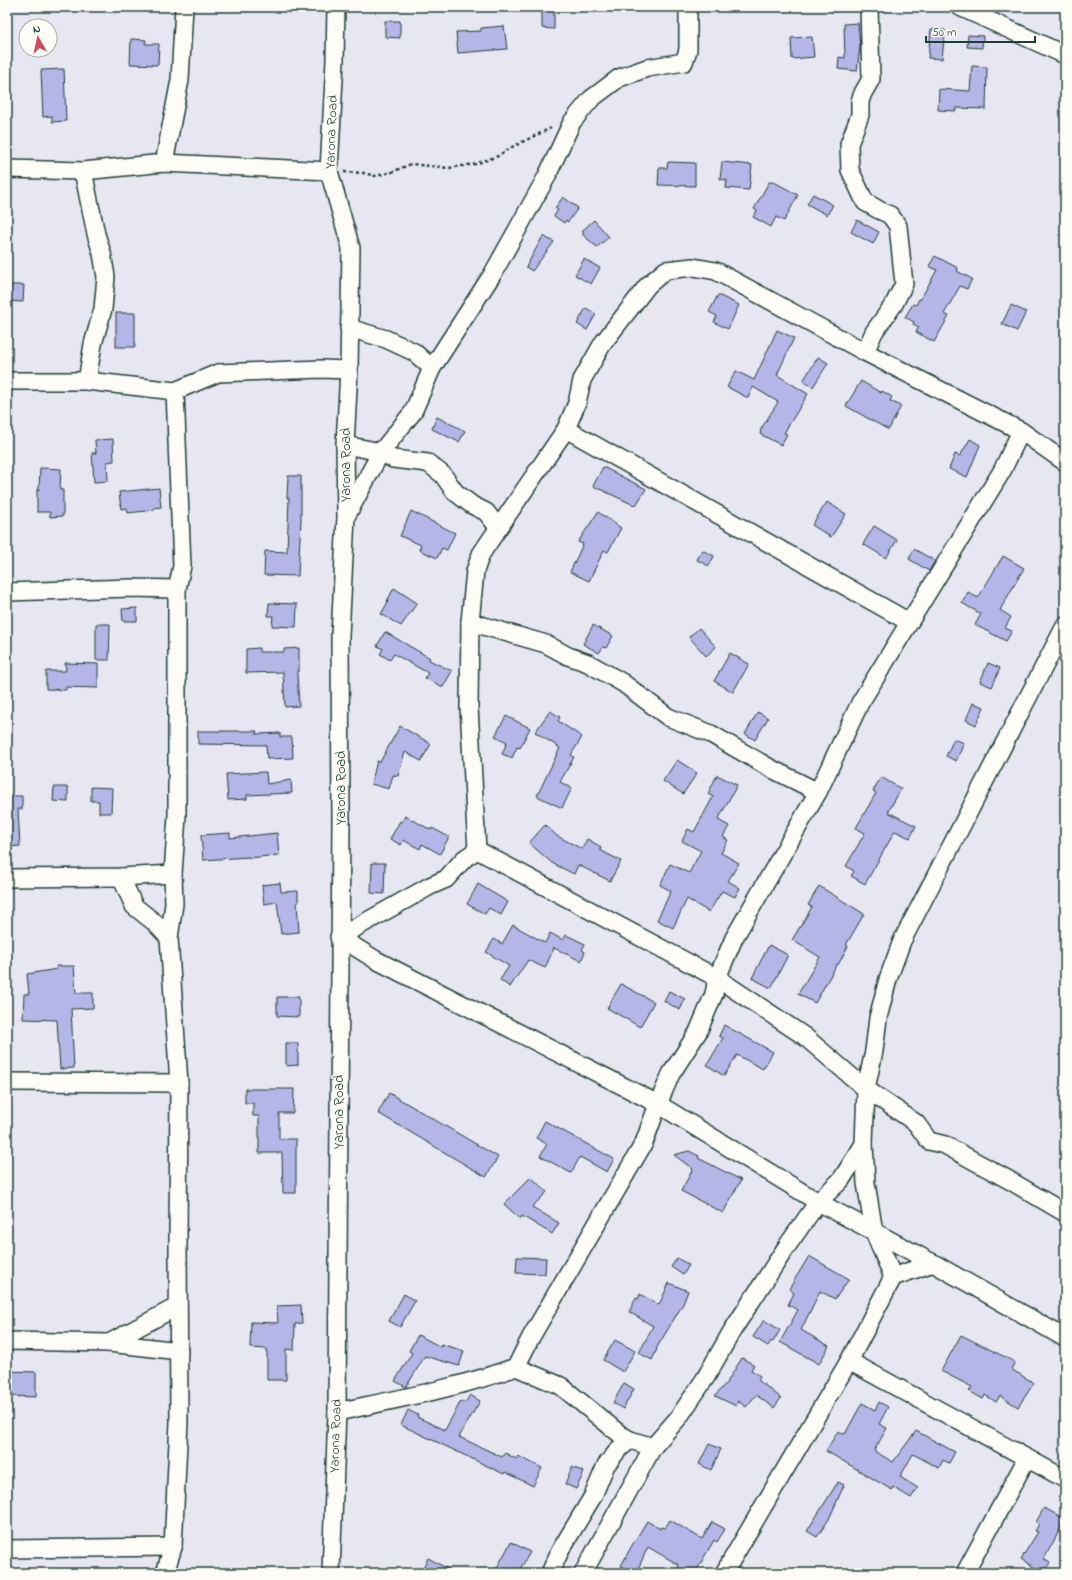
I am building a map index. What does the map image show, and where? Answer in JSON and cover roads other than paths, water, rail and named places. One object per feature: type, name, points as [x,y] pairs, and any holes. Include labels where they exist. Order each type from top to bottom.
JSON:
[{"type":"street","points":[[164,163],[180,80],[184,7]]},
{"type":"street","name":"Yarona Road","points":[[331,1573],[337,1412],[339,937],[341,820],[340,636],[346,517],[345,445],[349,370],[348,328],[351,248],[330,171],[336,7]]},
{"type":"street","points":[[346,517],[381,452],[413,412],[432,368],[492,275],[546,178],[572,122],[591,99],[619,78],[646,68],[684,62],[688,50],[688,7]]},
{"type":"street","points":[[865,352],[874,332],[894,304],[904,284],[898,226],[890,215],[865,202],[850,170],[849,144],[860,115],[860,101],[863,92],[871,80],[869,7]]},
{"type":"street","points":[[960,7],[1065,55]]},
{"type":"street","points":[[7,169],[83,171],[164,163],[330,171]]},
{"type":"street","points":[[83,171],[106,277],[103,309],[93,344],[87,381]]},
{"type":"street","points":[[477,850],[469,707],[470,622],[475,571],[481,554],[498,527],[566,429],[577,403],[582,380],[603,343],[648,285],[666,270],[693,267],[716,271],[865,352],[1021,431],[1065,462]]},
{"type":"street","points":[[348,328],[386,339],[414,352],[432,368]]},
{"type":"street","points":[[7,381],[87,381],[175,391],[218,373],[321,369],[349,370]]},
{"type":"street","points":[[165,1573],[173,1547],[179,1422],[179,1082],[169,938],[174,904],[173,874],[177,816],[177,589],[182,566],[175,391]]},
{"type":"street","points":[[566,429],[909,622]]},
{"type":"street","points":[[516,1367],[531,1337],[644,1143],[671,1074],[698,1032],[714,994],[717,978],[734,938],[818,792],[860,703],[1002,471],[1021,431]]},
{"type":"street","points":[[345,445],[381,452],[393,459],[428,463],[443,475],[455,492],[472,505],[486,512],[498,527]]},
{"type":"street","points":[[7,592],[130,588],[177,589]]},
{"type":"street","points":[[470,622],[546,644],[568,656],[588,663],[623,683],[668,717],[711,734],[770,768],[818,792]]},
{"type":"street","points":[[893,1277],[874,1232],[866,1183],[864,1144],[866,1089],[874,1050],[878,1018],[888,979],[902,941],[1065,626]]},
{"type":"street","points":[[477,850],[464,859],[446,879],[430,886],[339,937],[376,960],[658,1104],[818,1202],[933,1263],[1065,1338]]},
{"type":"street","points":[[477,850],[717,978],[804,1036],[866,1089],[916,1123],[929,1141],[945,1145],[1065,1213]]},
{"type":"street","points":[[7,878],[122,877],[173,874]]},
{"type":"street","points":[[122,877],[134,906],[154,922],[169,938]]},
{"type":"street","points":[[7,1082],[179,1082]]},
{"type":"street","points":[[583,1573],[653,1447],[679,1417],[706,1377],[732,1332],[787,1246],[818,1202],[841,1180],[864,1144]]},
{"type":"street","points":[[724,1573],[849,1361],[893,1277],[933,1263]]},
{"type":"street","points":[[110,1344],[178,1306]]},
{"type":"street","points":[[7,1342],[110,1344],[179,1351]]},
{"type":"street","points":[[849,1361],[1065,1479]]},
{"type":"street","points":[[337,1412],[439,1391],[516,1367],[562,1386],[621,1435],[630,1440],[653,1447]]},
{"type":"street","points":[[554,1569],[560,1551],[593,1496],[606,1465],[619,1449],[630,1440]]},
{"type":"street","points":[[965,1573],[1027,1458]]},
{"type":"street","points":[[7,1549],[173,1547]]}]
